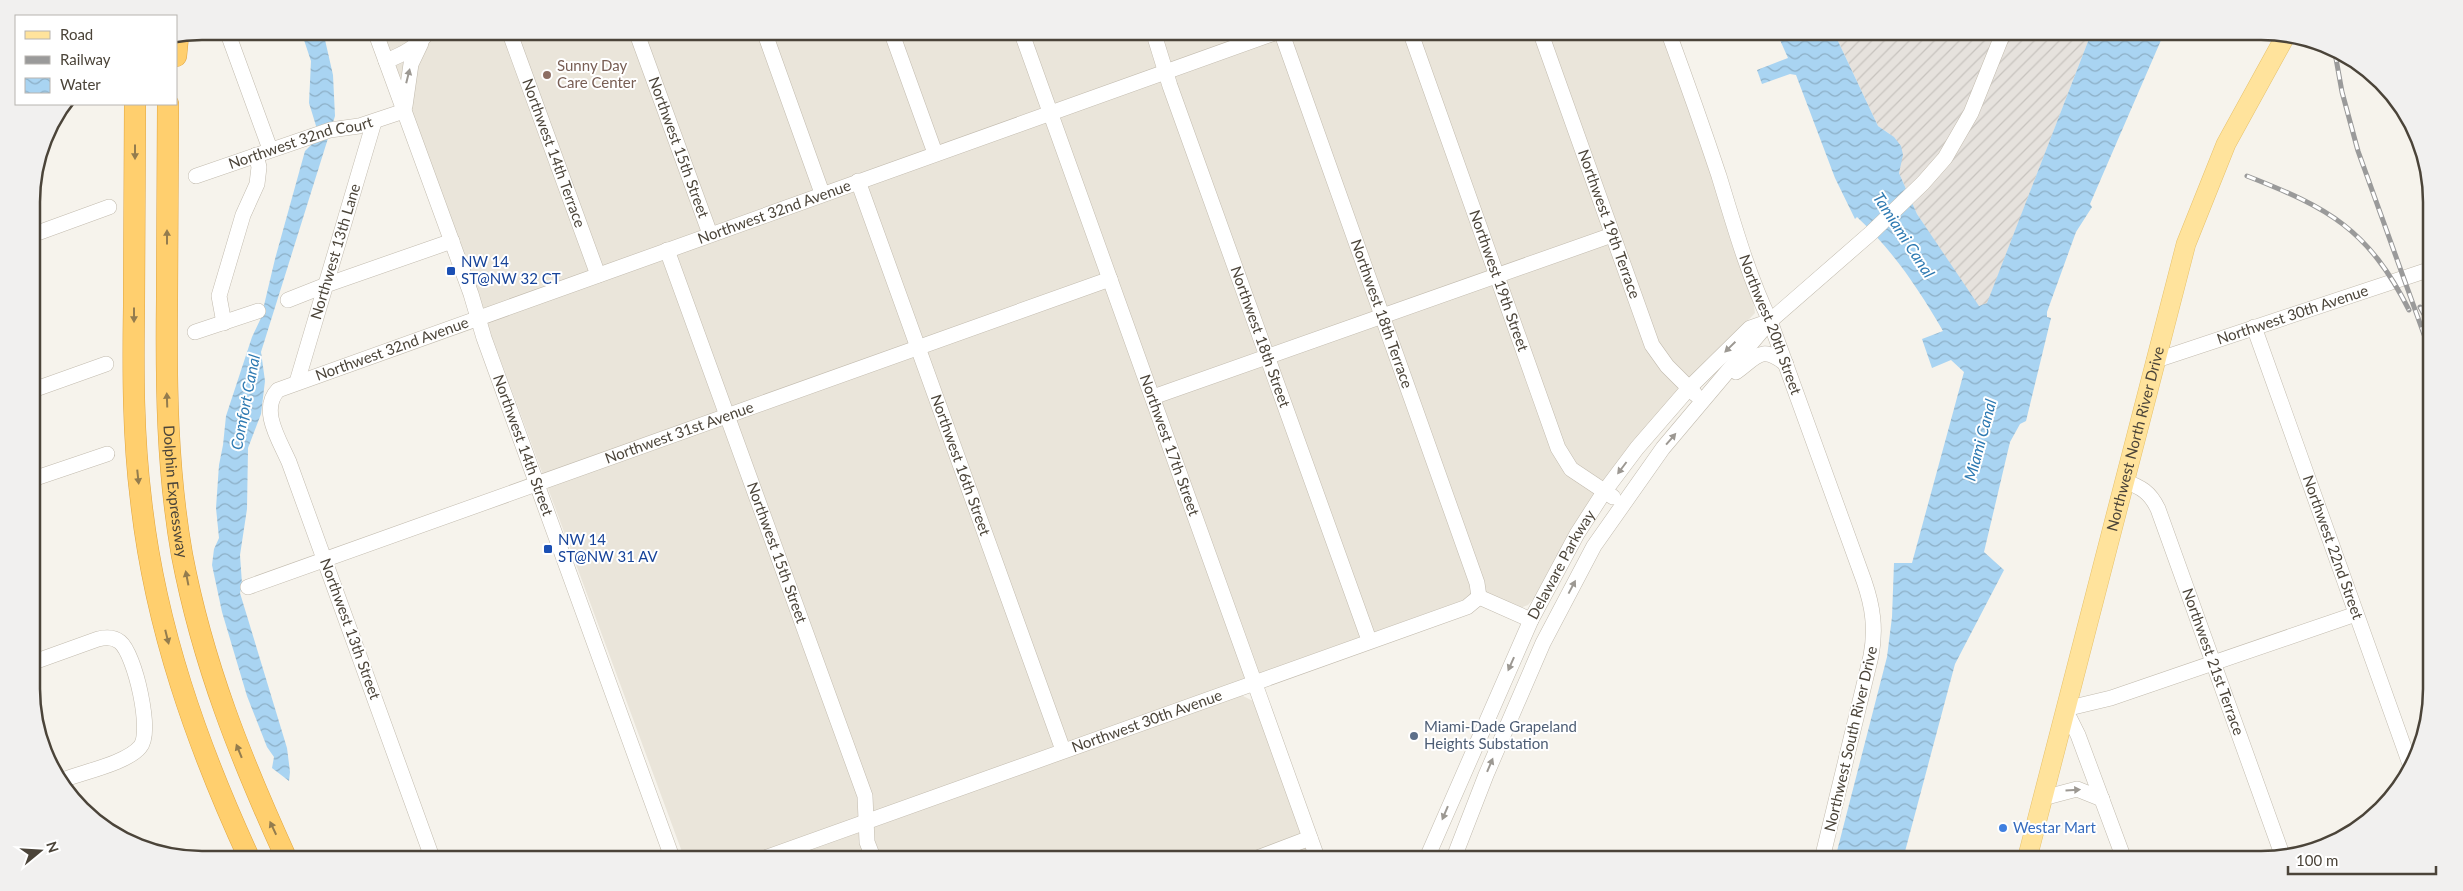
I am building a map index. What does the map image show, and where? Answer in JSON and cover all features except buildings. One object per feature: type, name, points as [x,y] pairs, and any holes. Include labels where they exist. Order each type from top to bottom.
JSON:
[{"type":"highway","points":[[135,105],[134,421],[146,538],[160,609],[187,707],[210,769],[246,851]]},
{"type":"highway","name":"Dolphin Expressway","points":[[170,105],[166,392],[170,465],[181,545],[198,624],[219,698],[244,766],[283,851]]},
{"type":"main road","name":"Northwest North River Drive","points":[[2029,851],[2181,259],[2204,194],[2237,122],[2283,41]]},
{"type":"street","points":[[224,323],[219,296],[243,214],[257,184],[263,152],[230,40]]},
{"type":"street","name":"Northwest 14th Street","points":[[378,40],[670,851]]},
{"type":"street","points":[[386,61],[404,54],[421,40]]},
{"type":"street","points":[[404,111],[410,70],[424,40]]},
{"type":"street","name":"Northwest 14th Terrace","points":[[512,40],[598,275]]},
{"type":"street","name":"Northwest 15th Street","points":[[639,40],[710,234]]},
{"type":"street","points":[[767,40],[822,193]]},
{"type":"street","points":[[894,40],[935,153]]},
{"type":"street","name":"Northwest 17th Street","points":[[1024,40],[1315,851]]},
{"type":"street","name":"Northwest 18th Street","points":[[1156,40],[1369,640]]},
{"type":"street","name":"Northwest 32nd Avenue","points":[[271,399],[278,390],[297,382],[1254,40]]},
{"type":"street","name":"Northwest 18th Terrace","points":[[1283,40],[1477,583],[1479,597]]},
{"type":"street","name":"Northwest 19th Street","points":[[1413,40],[1562,457],[1576,474],[1623,504]]},
{"type":"street","name":"Northwest 19th Terrace","points":[[1543,40],[1652,345],[1666,366],[1704,402]]},
{"type":"street","name":"Northwest 20th Street","points":[[1671,40],[1707,139],[1759,298],[1770,321],[1862,574],[1874,619]]},
{"type":"street","name":"Delaware Parkway","points":[[1456,851],[1486,775],[1543,643],[1594,546],[1663,448],[1704,402],[1737,358],[1770,321],[1871,233],[1924,183],[1945,158],[1960,134],[2000,40]]},
{"type":"street","name":"Northwest 32nd Court","points":[[196,176],[313,135],[374,122],[404,111]]},
{"type":"street","name":"Northwest 13th Lane","points":[[297,382],[374,122]]},
{"type":"street","name":"Northwest 16th Street","points":[[858,181],[1063,750]]},
{"type":"street","points":[[40,232],[110,207]]},
{"type":"street","points":[[1153,398],[1497,274],[1612,235]]},
{"type":"street","points":[[288,300],[452,241]]},
{"type":"street","name":"Northwest 15th Street","points":[[667,250],[865,796],[867,842],[870,851]]},
{"type":"street","name":"Northwest 30th Avenue","points":[[2154,361],[2423,271]]},
{"type":"street","name":"Northwest 31st Avenue","points":[[248,587],[1110,279]]},
{"type":"street","points":[[195,332],[258,311]]},
{"type":"street","name":"Delaware Parkway","points":[[1430,851],[1531,620],[1578,534],[1604,492],[1637,448],[1690,388],[1750,328],[1770,321]]},
{"type":"street","name":"Northwest 22nd Street","points":[[2254,327],[2408,757]]},
{"type":"street","points":[[306,350],[315,366],[325,372]]},
{"type":"street","points":[[1718,385],[1761,354],[1773,354],[1786,364]]},
{"type":"street","points":[[40,388],[106,364]]},
{"type":"street","name":"Northwest 13th Street","points":[[271,399],[270,408],[273,424],[325,559],[430,851]]},
{"type":"street","points":[[40,477],[107,454]]},
{"type":"street","name":"Northwest 21st Terrace","points":[[2124,481],[2143,488],[2155,502],[2280,850]]},
{"type":"street","points":[[1479,597],[1531,620]]},
{"type":"street","name":"Northwest 30th Avenue","points":[[784,851],[1369,640],[1467,607],[1479,597]]},
{"type":"street","points":[[2121,851],[2078,735],[2065,709],[2111,698],[2356,614]]},
{"type":"street","name":"Northwest South River Drive","points":[[1824,851],[1870,662],[1874,639],[1874,619]]},
{"type":"street","points":[[40,660],[98,639],[118,640],[125,647],[131,659],[141,702],[146,731],[141,746],[126,757],[67,779]]},
{"type":"street","points":[[2043,798],[2077,789],[2102,799]]},
{"type":"street","points":[[1276,851],[1310,838]]},
{"type":"shaded area","points":[[385,40],[1664,40],[1752,293],[1755,313],[1710,360],[1528,605],[1520,608],[1471,597],[769,851],[682,851],[428,163]]},
{"type":"shaded area","points":[[1837,40],[2089,40],[1987,304],[1977,306],[1917,214],[1899,173],[1900,162],[1890,134],[1878,126]]},
{"type":"shaded area","points":[[1239,694],[1253,701],[1308,851],[809,851]]},
{"type":"water","name":"Comfort Canal","points":[[304,40],[325,40],[333,75],[335,116],[261,352],[265,381],[261,414],[248,448],[247,509],[240,555],[242,584],[240,593],[287,748],[290,772],[289,781],[272,768],[274,757],[267,747],[247,696],[222,612],[212,565],[214,549],[219,538],[216,508],[219,465],[226,416],[252,337],[261,318],[305,151],[311,145],[317,129],[309,103],[311,61]]},
{"type":"water","points":[[1780,40],[1837,40],[1878,126],[1894,137],[1901,146],[1903,155],[1899,173],[1917,214],[1979,306],[1987,303],[2089,40],[2161,40],[2090,204],[2092,207],[2076,232],[2047,312],[2047,317],[2051,318],[2026,421],[2020,424],[2010,442],[1984,552],[2004,570],[1955,664],[1905,851],[1837,851],[1887,657],[1892,617],[1894,563],[1912,563],[1964,372],[1951,360],[1932,368],[1922,339],[1943,331],[1915,285],[1894,257],[1857,217],[1855,219],[1835,178],[1796,75],[1790,74],[1762,84],[1757,70],[1788,58]]},
{"type":"railway","points":[[2336,59],[2342,92],[2358,151],[2423,332]]},
{"type":"railway","points":[[2247,176],[2301,199],[2343,225],[2361,240],[2378,259],[2394,282],[2409,310]]},
{"type":"railway","points":[[2420,307],[2423,312]]},
{"type":"place","name":"Sunny Day Care Center","points":[[547,75]]},
{"type":"place","name":"NW 14 ST@NW 32 CT","points":[[451,271]]},
{"type":"place","name":"NW 14 ST@NW 31 AV","points":[[548,549]]},
{"type":"place","name":"Miami-Dade Grapeland Heights Substation","points":[[1414,736]]},
{"type":"place","name":"Westar Mart","points":[[2003,828]]},
{"type":"water label","name":"Tamiami Canal","points":[[1904,235]]},
{"type":"water label","name":"Miami Canal","points":[[1980,440]]}]
